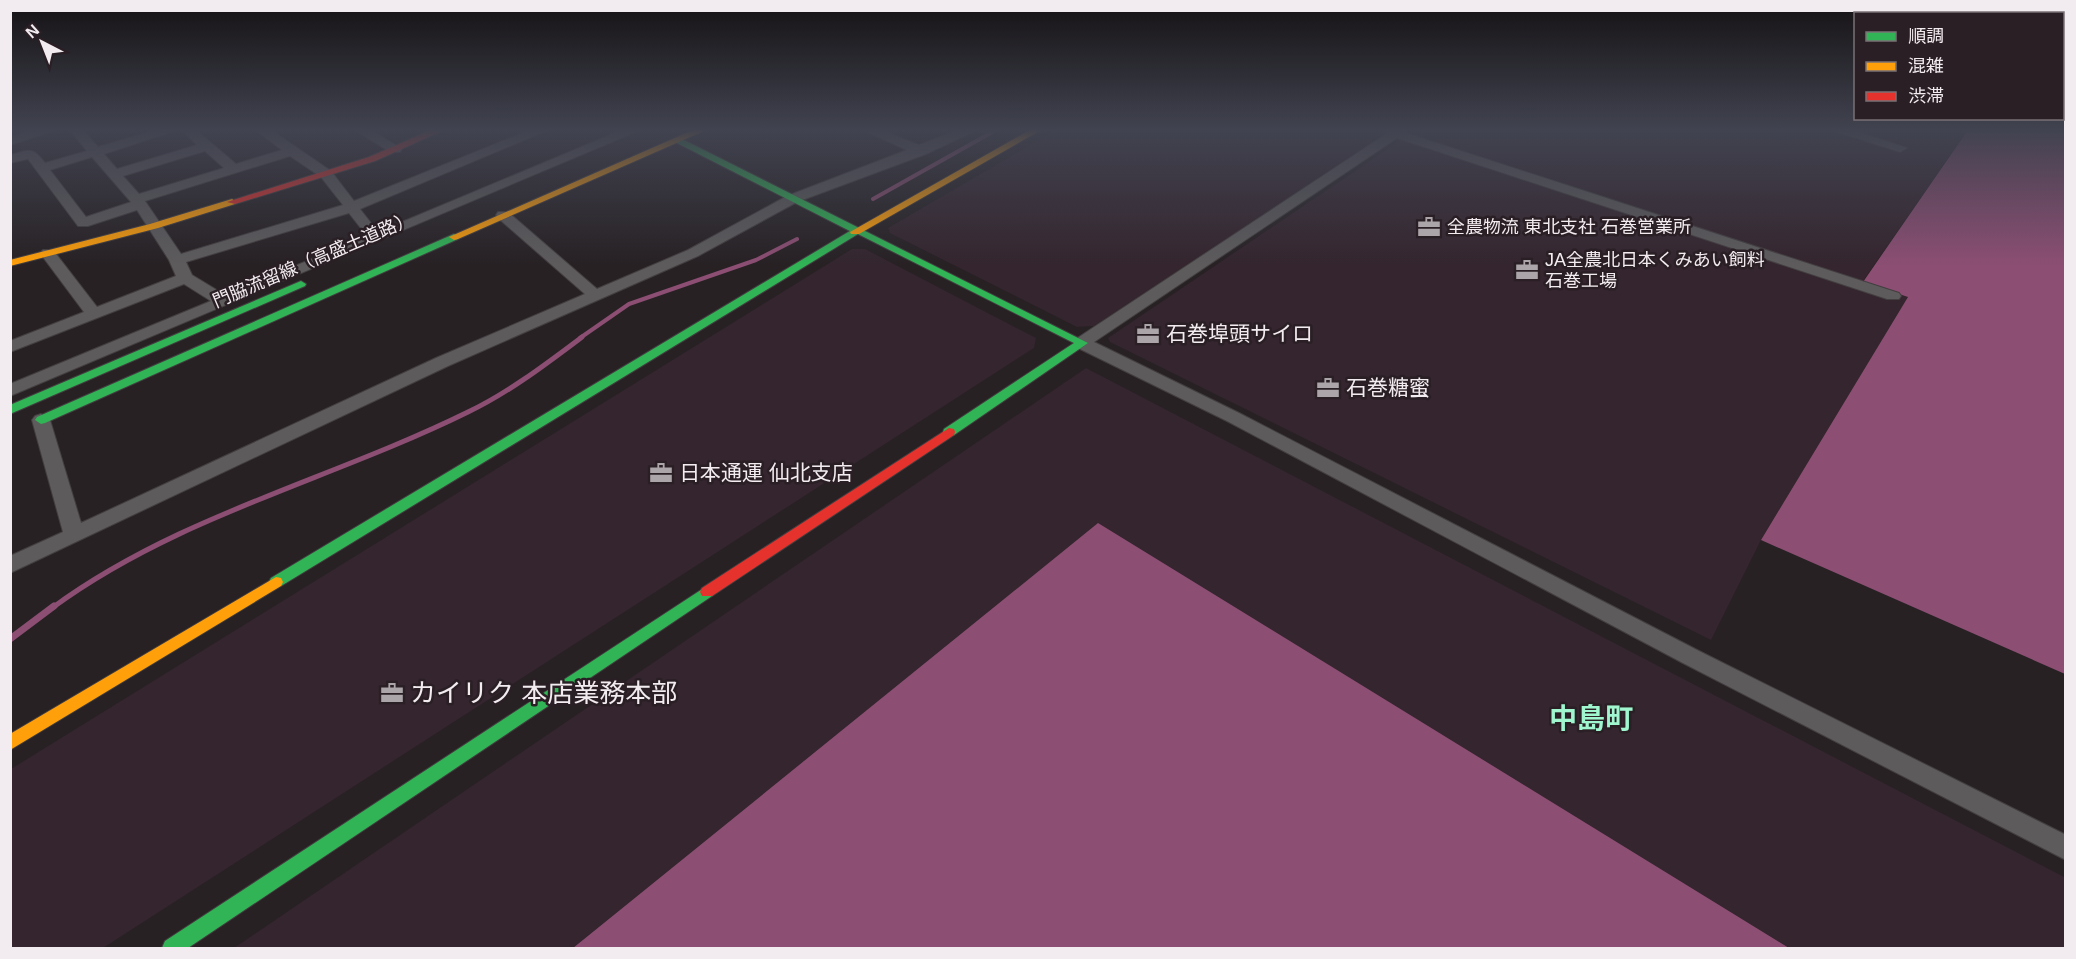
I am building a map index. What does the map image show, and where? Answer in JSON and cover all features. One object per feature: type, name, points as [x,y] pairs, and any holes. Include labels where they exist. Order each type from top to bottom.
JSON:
[{"type":"street","points":[[47,175],[83,223],[217,175]]},
{"type":"street","points":[[115,175],[138,202],[177,260],[185,278],[224,302]]},
{"type":"street","points":[[10,263],[154,226],[324,175]]},
{"type":"street","points":[[327,175],[375,237]]},
{"type":"street","points":[[177,260],[352,207],[432,175]]},
{"type":"street","points":[[10,391],[375,237],[529,175]]},
{"type":"street","name":"門脇流留線（高盛土道路）","points":[[10,410],[539,175]]},
{"type":"street","points":[[74,535],[41,420],[597,175]]},
{"type":"street","points":[[745,175],[1233,417],[1691,657],[2066,848]]},
{"type":"street","points":[[10,565],[442,362],[594,294],[693,253],[792,199],[857,175]]},
{"type":"street","points":[[10,743],[858,230],[957,175]]},
{"type":"street","points":[[172,948],[1082,343],[1331,175]]},
{"type":"street","points":[[1524,175],[1893,296]]},
{"type":"street","points":[[503,215],[594,294]]},
{"type":"street","points":[[48,253],[94,314]]},
{"type":"street","points":[[10,347],[185,278]]},
{"type":"shaded area","points":[[979,175],[1322,175],[1094,326],[1077,327],[890,233],[888,228]]},
{"type":"shaded area","points":[[1350,175],[1937,175],[1863,281],[1909,297],[1761,540],[1711,640],[1110,342],[1108,338]]},
{"type":"shaded area","points":[[1937,175],[2065,175],[2065,674],[1761,540],[1908,297],[1863,282]]},
{"type":"shaded area","points":[[852,249],[865,249],[1036,338],[1034,348],[103,948],[11,948],[11,769]]},
{"type":"shaded area","points":[[1086,368],[2066,878],[2065,948],[1789,948],[1098,524],[573,948],[234,948]]},
{"type":"shaded area","points":[[1098,523],[1789,948],[573,948]]},
{"type":"waterway","points":[[873,199],[916,175]]},
{"type":"waterway","points":[[580,338],[629,304],[756,260],[797,239]]},
{"type":"waterway","points":[[52,608],[100,576],[202,523],[416,436],[468,412],[526,378],[582,337]]},
{"type":"waterway","points":[[10,639],[54,606]]},
{"type":"traffic: fast","points":[[747,175],[1082,343],[949,432]]},
{"type":"traffic: fast","points":[[276,582],[855,232]]},
{"type":"traffic: fast","points":[[41,420],[454,237]]},
{"type":"traffic: fast","points":[[10,410],[301,284]]},
{"type":"traffic: fast","points":[[172,948],[707,592]]},
{"type":"traffic: slow","points":[[454,237],[598,175]]},
{"type":"traffic: slow","points":[[855,232],[957,175]]},
{"type":"traffic: slow","points":[[10,263],[154,226],[232,202]]},
{"type":"traffic: slow","points":[[10,743],[276,582]]},
{"type":"traffic: jam","points":[[232,202],[321,175]]},
{"type":"traffic: jam","points":[[707,592],[949,432]]},
{"type":"place","name":"全農物流 東北支社 石巻営業所","points":[[1429,227]]},
{"type":"place","name":"JA全農北日本くみあい飼料 石巻工場","points":[[1527,270]]},
{"type":"place","name":"石巻埠頭サイロ","points":[[1148,334]]},
{"type":"place","name":"石巻糖蜜","points":[[1328,388]]},
{"type":"place","name":"日本通運 仙北支店","points":[[661,473]]},
{"type":"place","name":"カイリク 本店業務本部","points":[[392,693]]},
{"type":"district","name":"中島町","points":[[1591,718]]}]
